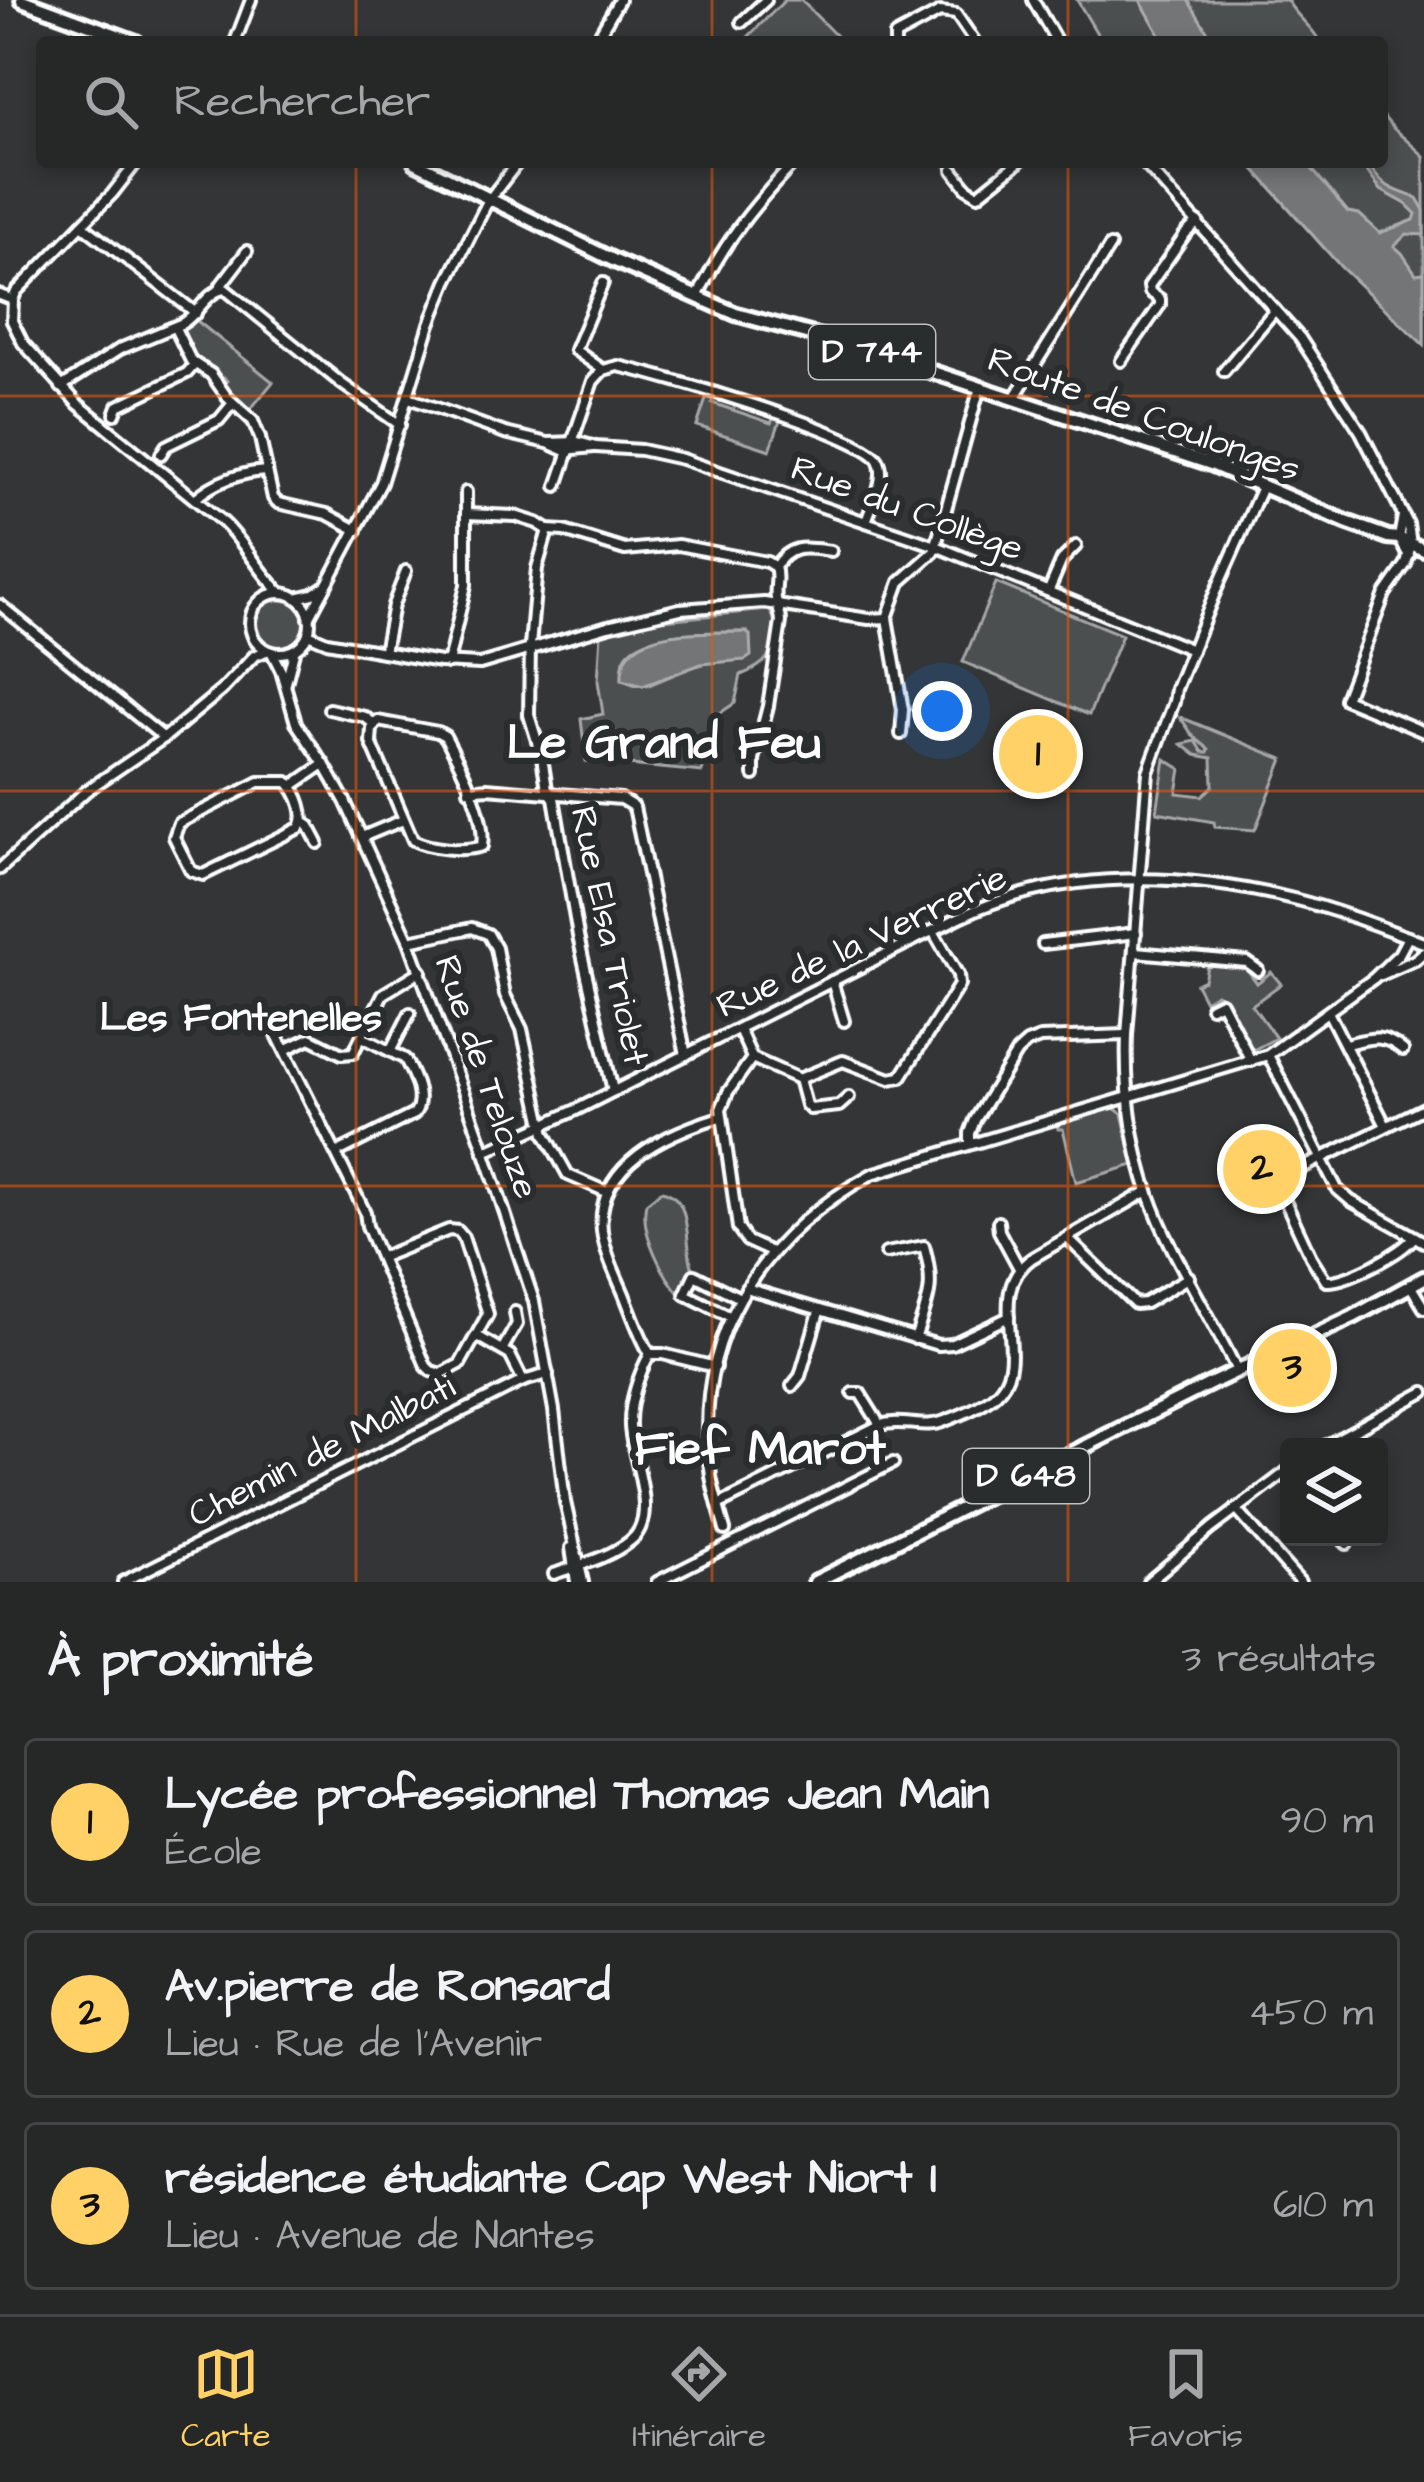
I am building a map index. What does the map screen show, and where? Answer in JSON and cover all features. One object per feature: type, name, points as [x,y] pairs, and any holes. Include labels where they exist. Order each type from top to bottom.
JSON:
[{"type":"main road","points":[[22,0],[120,36]]},
{"type":"main road","name":"Route de Coulonges","points":[[426,168],[736,314],[854,346],[1211,464],[1409,547]]},
{"type":"main road","name":"D 648","points":[[815,1582],[1424,1278]]},
{"type":"street","points":[[237,36],[251,0]]},
{"type":"street","points":[[598,36],[619,0]]},
{"type":"street","points":[[742,22],[766,0]]},
{"type":"street","points":[[1033,0],[1054,36]]},
{"type":"street","points":[[895,36],[940,12],[956,14],[971,36]]},
{"type":"street","points":[[132,168],[23,283],[6,315],[61,387],[233,532],[281,593],[305,607],[308,634],[289,663],[285,685]]},
{"type":"street","points":[[309,618],[381,483],[437,305],[488,201],[513,168]]},
{"type":"street","points":[[696,298],[742,220],[790,168]]},
{"type":"street","points":[[953,170],[978,195],[1012,168]]},
{"type":"street","points":[[1148,168],[1300,338],[1376,458],[1408,524],[1409,547],[1385,594],[1345,699],[1424,732]]},
{"type":"street","points":[[1120,361],[1160,304],[1149,286],[1198,223]]},
{"type":"street","points":[[82,225],[196,314]]},
{"type":"street","points":[[1014,398],[1110,246]]},
{"type":"street","points":[[221,289],[247,251]]},
{"type":"street","points":[[603,284],[575,350],[603,370]]},
{"type":"street","points":[[61,387],[120,349],[175,328],[221,289],[400,424]]},
{"type":"street","points":[[0,295],[13,299]]},
{"type":"street","points":[[1224,371],[1275,310]]},
{"type":"street","points":[[175,328],[194,364],[211,374],[257,429],[275,501],[327,514],[357,530]]},
{"type":"street","points":[[115,413],[118,406],[187,373],[194,364]]},
{"type":"street","points":[[557,486],[593,381],[603,370],[618,366],[715,392],[868,451],[880,462],[881,477],[866,522]]},
{"type":"street","points":[[902,734],[903,710],[887,618],[900,582],[936,546],[980,387]]},
{"type":"street","name":"Rue du Collège","points":[[408,398],[505,433],[548,443],[641,450],[682,459],[936,546],[1192,650]]},
{"type":"street","points":[[161,454],[166,446],[219,421],[233,403]]},
{"type":"street","points":[[195,499],[234,477],[267,471]]},
{"type":"street","points":[[1237,1371],[1148,1191],[1127,1097],[1127,1036],[1148,772],[1192,650],[1262,485]]},
{"type":"street","points":[[448,663],[466,585],[466,492]]},
{"type":"street","points":[[466,514],[509,515],[626,550],[677,545],[775,567],[781,609],[777,656],[754,776]]},
{"type":"street","name":"Rue Elsa Triolet","points":[[548,530],[537,568],[529,715],[554,798],[578,936],[614,1091]]},
{"type":"street","points":[[1049,590],[1062,560],[1076,545]]},
{"type":"street","points":[[775,567],[794,548],[831,551]]},
{"type":"street","points":[[384,652],[393,605],[406,571]]},
{"type":"street","points":[[263,574],[261,600],[249,626],[253,637],[269,651]]},
{"type":"street","points":[[296,598],[326,585]]},
{"type":"street","points":[[261,600],[281,593]]},
{"type":"street","points":[[308,634],[384,652],[480,664],[655,614],[701,608],[778,603],[887,618]]},
{"type":"street","points":[[0,605],[164,738]]},
{"type":"street","points":[[240,670],[253,637]]},
{"type":"street","points":[[0,869],[86,791],[164,738],[222,690],[254,656],[296,649]]},
{"type":"street","name":"Rue de Telouze","points":[[269,651],[296,723],[324,764],[362,837],[409,941],[484,1151],[534,1301],[580,1582]]},
{"type":"street","points":[[329,709],[365,717],[374,724]]},
{"type":"street","points":[[384,721],[442,733],[448,739],[479,814],[484,838],[480,848],[413,840],[371,742],[374,724],[384,721]]},
{"type":"street","points":[[292,786],[324,764]]},
{"type":"street","points":[[301,825],[303,814],[292,786],[260,782],[179,823],[174,837],[191,871],[203,875],[301,825],[309,826],[318,843]]},
{"type":"street","points":[[469,790],[550,793],[631,804],[686,1055]]},
{"type":"street","points":[[362,837],[403,820]]},
{"type":"street","name":"Rue de la Verrerie","points":[[484,1151],[975,910],[1022,893],[1140,878],[1204,884],[1295,899],[1424,943]]},
{"type":"street","points":[[409,941],[472,928],[488,934],[496,948],[505,995],[522,1029],[542,1126],[565,1172],[607,1192]]},
{"type":"street","points":[[739,1029],[752,1058],[799,1079],[843,1061],[890,1079],[901,1078],[959,985],[932,931]]},
{"type":"street","points":[[1042,944],[1136,933]]},
{"type":"street","points":[[724,1530],[711,1475],[707,1429],[715,1367],[746,1288],[771,1252],[807,1216],[872,1174],[1268,1055],[1374,978],[1399,954],[1408,937]]},
{"type":"street","points":[[1135,952],[1247,962],[1258,970]]},
{"type":"street","points":[[1374,978],[1424,952]]},
{"type":"street","points":[[285,1050],[310,1038],[349,1054],[356,1050],[383,994],[421,971]]},
{"type":"street","points":[[832,981],[844,1021]]},
{"type":"street","points":[[1211,1007],[1221,1002],[1251,1061]]},
{"type":"street","points":[[1328,1012],[1387,1126]]},
{"type":"street","points":[[391,1050],[410,1013]]},
{"type":"street","points":[[272,1025],[364,1212],[368,1226],[428,1370],[441,1374],[460,1364],[488,1309],[461,1234],[449,1230],[382,1257]]},
{"type":"street","points":[[336,1153],[414,1114],[420,1106],[405,1059],[362,1036]]},
{"type":"street","points":[[970,1143],[975,1120],[1027,1043],[1040,1038],[1127,1036]]},
{"type":"street","points":[[1346,1045],[1378,1036],[1403,1051]]},
{"type":"street","points":[[1268,1055],[1331,1181],[1344,1196],[1424,1242]]},
{"type":"street","points":[[752,1058],[728,1092],[720,1117],[738,1228],[747,1240],[771,1252]]},
{"type":"street","points":[[799,1079],[810,1109],[839,1106],[849,1097]]},
{"type":"street","points":[[1414,1237],[1402,1250],[1339,1282],[1323,1279],[1278,1186],[1284,1177],[1424,1108]]},
{"type":"street","points":[[554,1574],[628,1543],[642,1526],[644,1508],[630,1418],[650,1354],[605,1250],[602,1222],[607,1192],[622,1169],[649,1147],[720,1117]]},
{"type":"street","points":[[718,1505],[880,1425],[900,1420],[938,1424],[994,1396],[1008,1375],[1010,1290],[1019,1268],[1148,1191]]},
{"type":"street","points":[[998,1222],[1019,1268]]},
{"type":"street","points":[[1066,1238],[1135,1304],[1145,1304],[1189,1277]]},
{"type":"street","points":[[886,1253],[924,1246],[932,1286],[915,1339]]},
{"type":"street","points":[[731,1317],[685,1294],[694,1275],[740,1298]]},
{"type":"street","points":[[1410,1286],[1424,1308]]},
{"type":"street","points":[[746,1288],[945,1346],[1009,1317]]},
{"type":"street","points":[[502,1350],[517,1324],[515,1312]]},
{"type":"street","points":[[792,1386],[800,1376],[819,1312]]},
{"type":"street","points":[[477,1336],[512,1358],[523,1381]]},
{"type":"street","points":[[650,1354],[715,1367]]},
{"type":"street","name":"Chemin de Malbati","points":[[123,1582],[523,1381],[548,1373]]},
{"type":"street","points":[[1340,1438],[1424,1392]]},
{"type":"street","points":[[853,1393],[865,1397],[880,1425]]},
{"type":"street","points":[[657,1582],[893,1463]]},
{"type":"street","points":[[1148,1582],[1280,1476]]},
{"type":"street","points":[[1277,1478],[1280,1481]]},
{"type":"street","points":[[1236,1509],[1300,1582]]},
{"type":"shaded area","points":[[785,0],[801,0],[836,36],[749,36]]},
{"type":"shaded area","points":[[1077,0],[1287,0],[1316,36],[1098,36]]},
{"type":"shaded area","points":[[1140,0],[1188,0],[1210,36],[1161,36]]},
{"type":"shaded area","points":[[1388,122],[1424,156],[1424,345],[1342,268],[1253,168],[1388,168]]},
{"type":"shaded area","points":[[1253,168],[1311,168],[1348,212],[1359,214],[1380,233],[1414,220],[1416,214],[1381,190],[1364,168],[1371,168],[1388,186],[1417,198],[1424,210],[1424,235],[1407,234],[1394,246],[1416,274],[1424,273],[1424,345],[1342,268]]},
{"type":"shaded area","points":[[196,320],[273,382],[249,411],[232,398],[223,385],[224,377],[219,379],[195,361],[180,329]]},
{"type":"shaded area","points":[[707,396],[713,398],[712,403],[771,423],[774,418],[780,421],[770,450],[697,426]]},
{"type":"shaded area","points":[[996,583],[1122,635],[1089,715],[963,662]]},
{"type":"shaded area","points":[[280,600],[297,607],[304,624],[297,641],[280,648],[263,641],[256,624],[263,607]]},
{"type":"shaded area","points":[[769,610],[776,621],[769,655],[741,675],[735,703],[717,715],[702,772],[586,761],[581,719],[603,714],[598,681],[601,633],[630,623]],"holes":[[[698,632],[746,632],[717,660],[649,685],[622,680],[624,660],[644,642]]]},
{"type":"shaded area","points":[[746,632],[751,656],[745,660],[701,664],[643,686],[622,680],[625,662],[649,640],[689,633]]},
{"type":"shaded area","points":[[1180,717],[1283,759],[1255,830],[1215,827],[1214,822],[1157,812],[1165,759],[1181,769],[1177,793],[1202,796],[1213,786],[1212,758],[1196,755],[1182,744],[1196,741],[1203,752],[1209,749]]},
{"type":"shaded area","points":[[1208,962],[1244,965],[1257,983],[1271,972],[1281,984],[1252,1005],[1276,1038],[1251,1051],[1224,998],[1216,994],[1205,1001],[1196,984],[1204,980]]},
{"type":"shaded area","points":[[1114,1108],[1122,1114],[1134,1165],[1076,1182],[1063,1129],[1057,1124]]},
{"type":"shaded area","points":[[661,1191],[679,1202],[686,1223],[693,1270],[682,1297],[661,1266],[646,1227],[646,1203]]},
{"type":"place","name":"Lycée professionnel Thomas Jean Main","points":[[1038,754]]},
{"type":"place","name":"Av.pierre de Ronsard","points":[[1262,1169]]},
{"type":"place","name":"résidence étudiante Cap West Niort I","points":[[1292,1368]]},
{"type":"district","name":"Le Grand Feu","points":[[664,744]]},
{"type":"district","name":"Les Fontenelles","points":[[241,1019]]},
{"type":"district","name":"Fief Marot","points":[[760,1450]]}]
